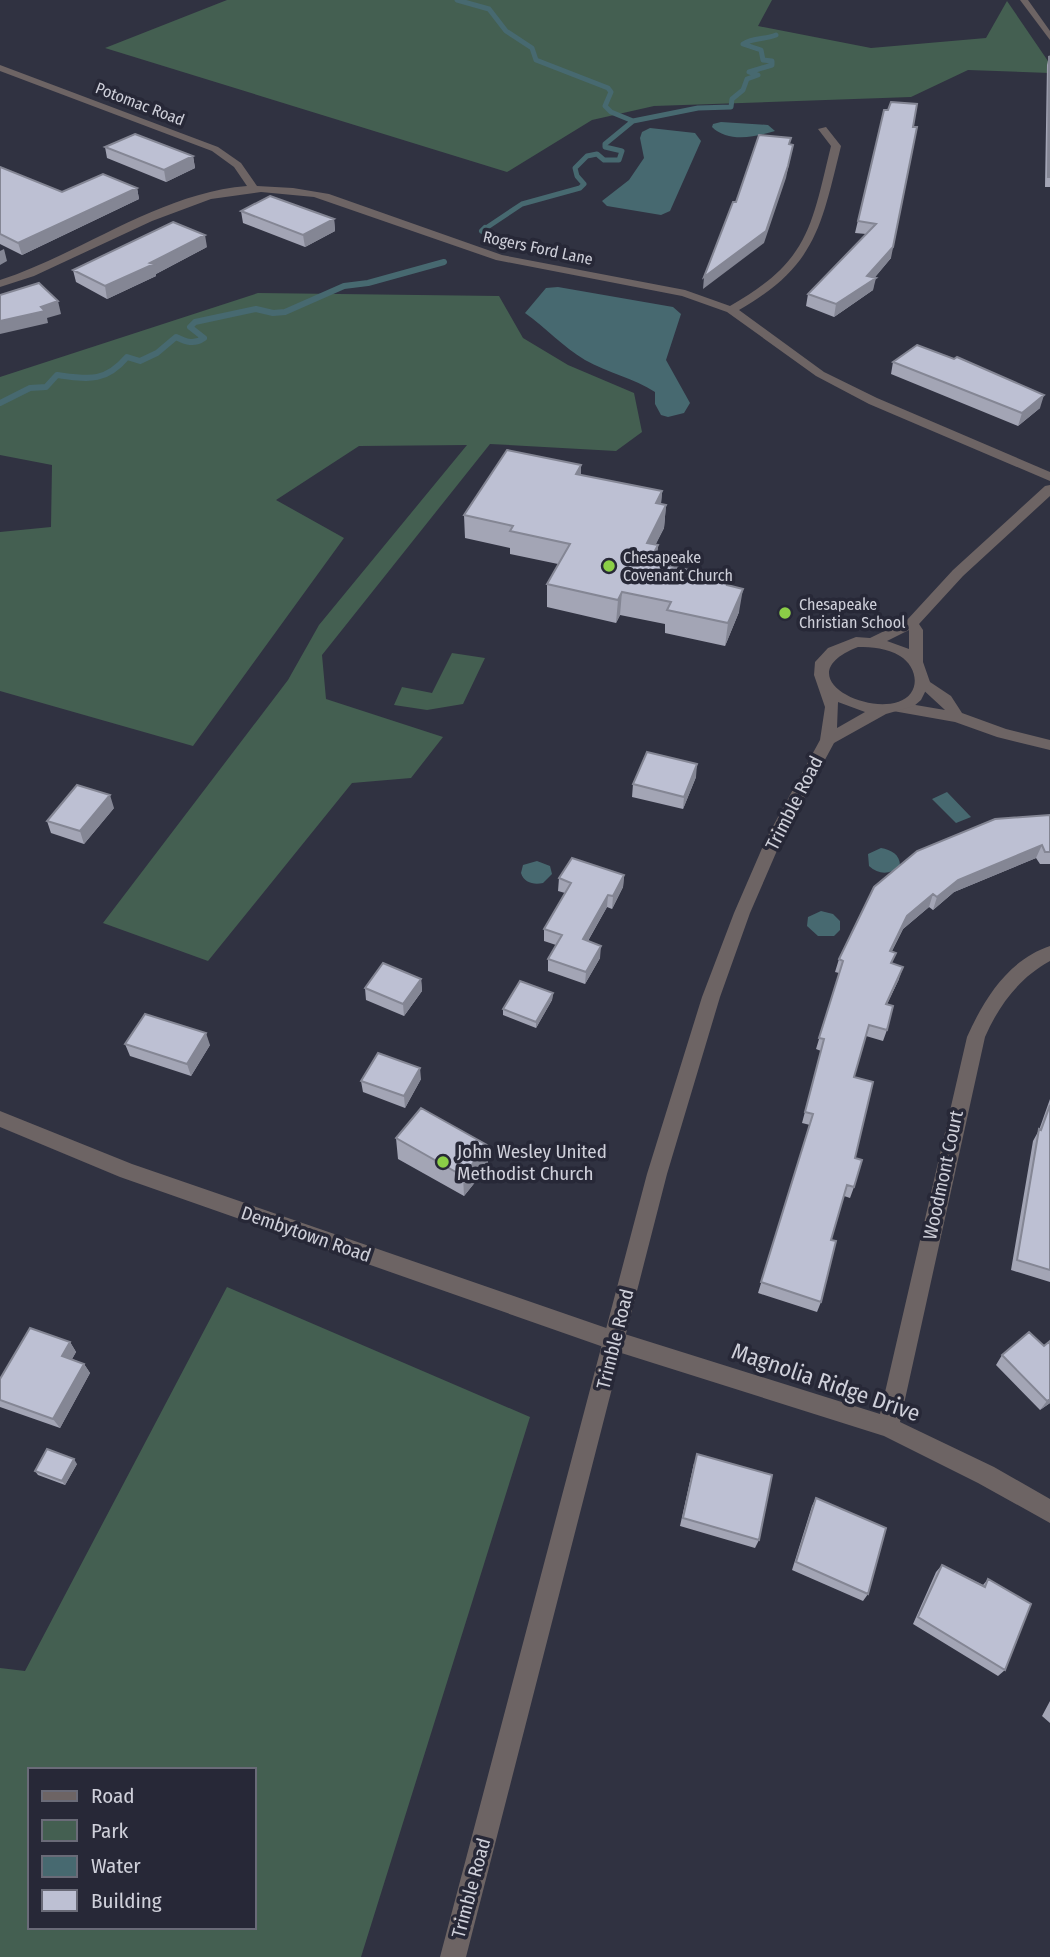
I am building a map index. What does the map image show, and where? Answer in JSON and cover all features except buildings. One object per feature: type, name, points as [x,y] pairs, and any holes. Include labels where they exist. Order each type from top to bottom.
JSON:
[{"type":"street","points":[[1024,0],[1050,37]]},
{"type":"street","name":"Potomac Road","points":[[0,68],[215,149],[238,165],[254,189]]},
{"type":"street","points":[[731,310],[786,273],[811,237],[836,146],[823,129]]},
{"type":"street","name":"Rogers Ford Lane","points":[[0,284],[52,266],[182,204],[207,196],[254,189],[296,190],[325,196],[500,258],[685,292],[731,310],[820,374],[873,401],[1050,477]]},
{"type":"street","points":[[873,642],[912,623],[958,573],[1050,489]]},
{"type":"street","points":[[912,623],[916,630],[916,662]]},
{"type":"street","points":[[898,708],[920,693],[924,683],[923,672],[916,662],[897,649],[873,642],[856,642],[829,653],[822,662],[820,673],[824,684],[834,695],[848,703],[881,710],[898,708],[957,717],[1002,733],[1050,745]]},
{"type":"street","points":[[924,683],[946,699],[957,717]]},
{"type":"street","name":"Trimble Road","points":[[453,1957],[615,1341],[656,1174],[711,997],[742,913],[774,839],[828,740],[832,707],[824,684]]},
{"type":"street","name":"Trimble Road","points":[[828,740],[881,710]]},
{"type":"street","name":"Woodmont Court","points":[[888,1427],[976,1037],[984,1017],[1006,984],[1024,968],[1050,953]]},
{"type":"street","name":"Dembytown Road","points":[[0,1119],[127,1171],[615,1341]]},
{"type":"street","name":"Magnolia Ridge Drive","points":[[615,1341],[888,1427],[976,1470],[1050,1512]]},
{"type":"green space","points":[[227,0],[772,0],[758,26],[871,48],[986,38],[1007,1],[1050,64],[1050,73],[968,70],[911,97],[654,106],[592,120],[507,172],[105,48]]},
{"type":"green space","points":[[258,293],[499,296],[523,338],[568,365],[634,393],[642,432],[616,451],[490,444],[322,655],[326,699],[443,737],[411,778],[352,783],[208,961],[103,923],[288,680],[319,625],[467,445],[359,446],[276,500],[344,538],[193,746],[0,691],[0,532],[51,527],[52,465],[0,455],[0,377]]},
{"type":"green space","points":[[452,653],[485,658],[463,704],[427,710],[394,705],[402,687],[432,693]]},
{"type":"green space","points":[[227,1287],[530,1417],[361,1957],[0,1957],[0,1668],[25,1671]]},
{"type":"water","points":[[721,122],[768,125],[775,131],[751,137],[734,137],[712,127],[713,124]]},
{"type":"water","points":[[650,128],[695,133],[701,141],[670,211],[661,215],[607,206],[602,201],[629,180],[644,158],[640,138],[642,132]]},
{"type":"water","points":[[558,287],[673,307],[681,314],[666,360],[690,403],[684,413],[668,417],[661,415],[655,404],[655,392],[585,360],[525,313],[546,288]]},
{"type":"water","points":[[947,792],[971,817],[956,823],[932,799]]},
{"type":"water","points":[[881,848],[894,853],[900,866],[884,873],[869,866],[868,854]]},
{"type":"water","points":[[537,861],[550,866],[552,874],[543,883],[536,884],[524,879],[521,873],[523,865]]},
{"type":"water","points":[[821,911],[833,914],[840,921],[840,930],[834,936],[818,936],[807,926],[808,917]]},
{"type":"waterway","points":[[457,0],[489,9],[506,31],[532,48],[536,60],[608,88],[611,92],[605,106],[611,112],[633,121]]},
{"type":"waterway","points":[[633,121],[698,108],[731,107],[732,99],[743,90],[747,79],[758,75],[749,72],[772,65],[772,61],[763,60],[761,50],[743,44],[776,35]]},
{"type":"waterway","points":[[483,230],[522,204],[580,188],[584,184],[577,176],[575,168],[587,156],[597,154],[604,160],[619,160],[622,151],[605,147],[605,144],[633,121]]},
{"type":"waterway","points":[[0,403],[30,388],[46,387],[57,375],[87,378],[103,375],[127,357],[140,361],[157,353],[176,337],[197,342],[204,338],[190,327],[195,322],[256,309],[273,313],[285,312],[344,286],[368,283],[444,262]]},
{"type":"place","name":"Chesapeake Covenant Church","points":[[609,566]]},
{"type":"place","name":"Chesapeake Christian School","points":[[785,613]]},
{"type":"place","name":"John Wesley United Methodist Church","points":[[443,1162]]}]
